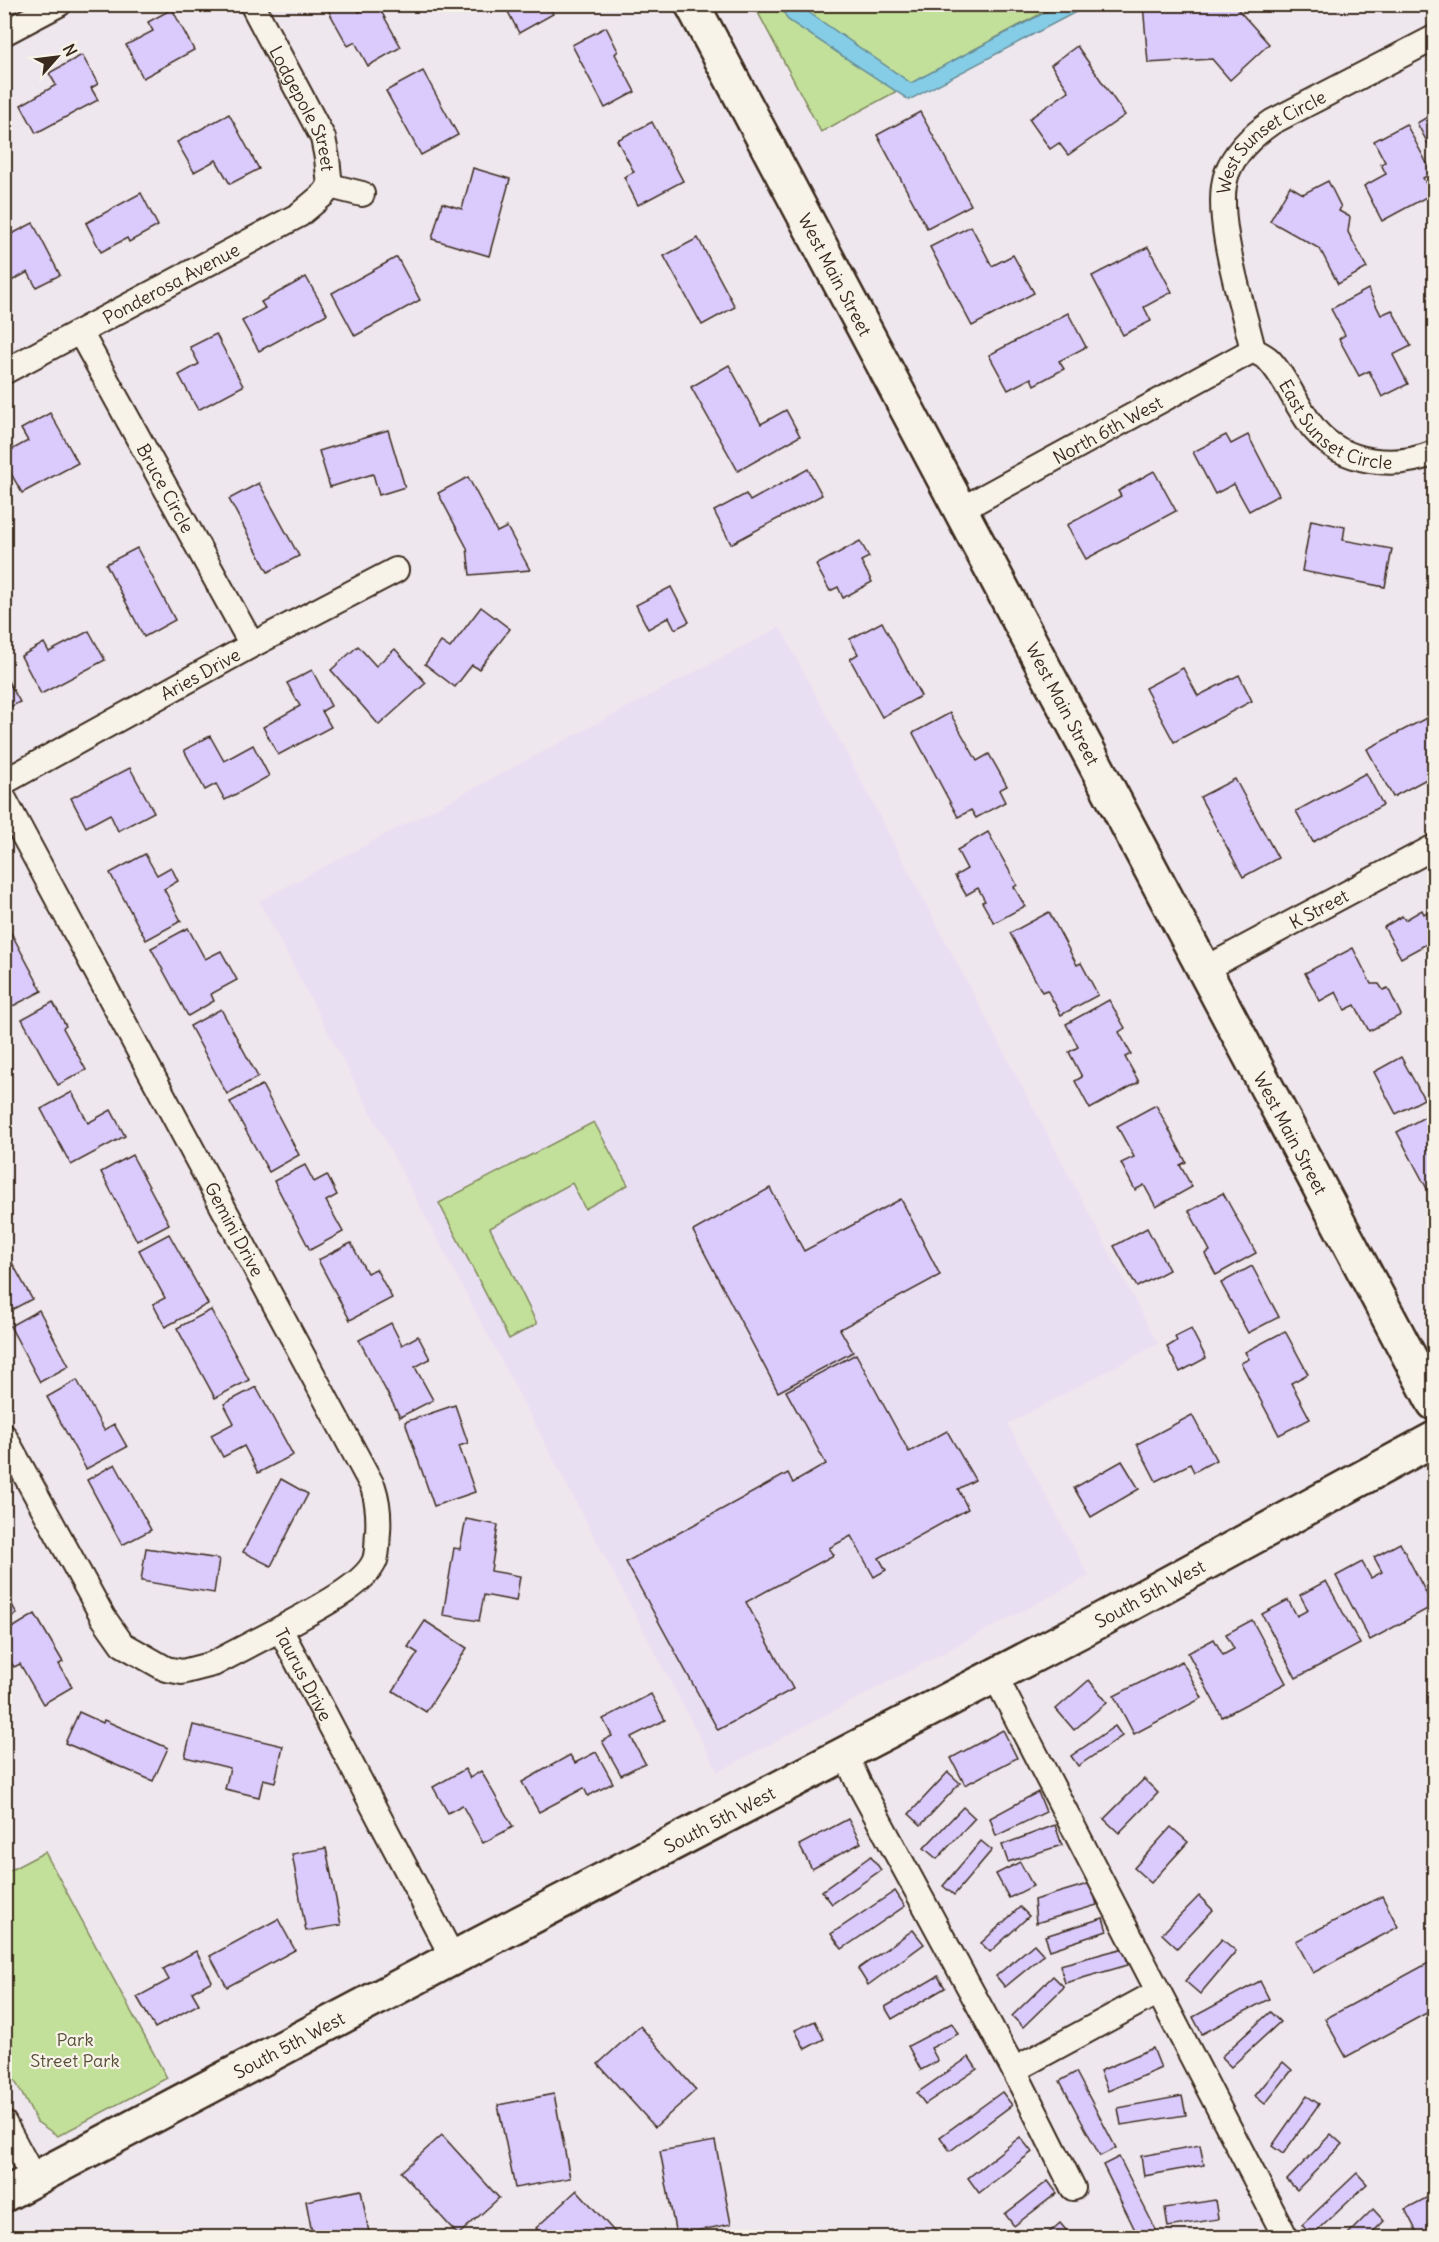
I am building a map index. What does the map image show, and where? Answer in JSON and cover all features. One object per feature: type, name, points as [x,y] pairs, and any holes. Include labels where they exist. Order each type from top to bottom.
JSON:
[{"type":"street","points":[[4,33],[58,4]]},
{"type":"street","name":"Lodgepole Street","points":[[252,4],[323,138],[330,186],[362,194]]},
{"type":"street","name":"West Main Street","points":[[692,4],[1434,1403]]},
{"type":"street","name":"West Sunset Circle","points":[[1253,350],[1228,244],[1222,192],[1227,172],[1238,153],[1254,135],[1272,122],[1434,38]]},
{"type":"street","name":"Ponderosa Avenue","points":[[4,372],[299,215],[330,186]]},
{"type":"street","name":"Bruce Circle","points":[[80,332],[252,645]]},
{"type":"street","name":"North 6th West","points":[[960,510],[1253,350]]},
{"type":"street","name":"East Sunset Circle","points":[[1253,350],[1268,359],[1316,430],[1332,445],[1352,456],[1378,462],[1403,461],[1434,453]]},
{"type":"street","name":"Aries Drive","points":[[4,782],[252,645],[396,570]]},
{"type":"street","name":"Gemini Drive","points":[[4,799],[377,1496],[377,1550],[369,1570],[359,1582],[280,1629]]},
{"type":"street","name":"K Street","points":[[1203,968],[1434,847]]},
{"type":"street","name":"Taurus Drive","points":[[4,1436],[103,1617],[122,1644],[166,1669],[182,1672],[213,1664],[280,1629],[453,1958]]},
{"type":"street","name":"South 5th West","points":[[4,2195],[1096,1622],[1434,1439]]},
{"type":"street","points":[[994,1674],[1286,2238]]},
{"type":"street","points":[[845,1753],[858,1782],[1014,2070],[1073,2188]]},
{"type":"street","points":[[1014,2070],[1158,1992]]},
{"type":"street","points":[[4,2122],[34,2179]]},
{"type":"shaded area","points":[[780,627],[1158,1344],[1008,1424],[1089,1576],[718,1772],[259,901]]},
{"type":"green space","points":[[754,5],[1057,5],[821,132]]},
{"type":"green space","points":[[594,1122],[628,1185],[585,1209],[572,1183],[490,1228],[537,1324],[509,1339],[439,1203]]},
{"type":"green space","name":"Park Street Park","points":[[45,1852],[167,2078],[58,2136],[37,2122],[5,2062],[5,1873]]},
{"type":"water","points":[[780,5],[798,5],[911,83],[1059,5],[1089,5],[909,100],[788,20]]},
{"type":"building","points":[[339,4],[355,4],[359,12],[377,4],[401,47],[368,66],[355,42],[348,46],[328,10]]},
{"type":"building","points":[[504,4],[548,4],[553,14],[519,33]]},
{"type":"building","points":[[1143,4],[1233,4],[1269,44],[1230,80],[1212,59],[1148,63]]},
{"type":"building","points":[[172,9],[194,50],[143,78],[126,45],[153,31],[148,22]]},
{"type":"building","points":[[606,27],[618,51],[615,54],[635,92],[605,108],[572,45]]},
{"type":"building","points":[[1077,46],[1125,115],[1068,155],[1059,143],[1050,149],[1029,119],[1069,91],[1051,65]]},
{"type":"building","points":[[82,55],[98,84],[91,88],[98,100],[36,133],[21,105],[56,85],[49,73]]},
{"type":"building","points":[[423,71],[458,135],[421,155],[386,91]]},
{"type":"building","points":[[920,112],[971,205],[927,228],[877,135]]},
{"type":"building","points":[[1434,113],[1434,155],[1417,123]]},
{"type":"building","points":[[229,114],[259,169],[230,184],[216,160],[194,172],[177,142]]},
{"type":"building","points":[[652,122],[683,181],[638,205],[624,177],[634,172],[617,140]]},
{"type":"building","points":[[1406,124],[1432,173],[1423,178],[1432,194],[1382,221],[1364,186],[1386,174],[1381,164],[1385,162],[1374,141]]},
{"type":"building","points":[[473,168],[510,179],[489,256],[432,239],[442,203],[462,209]]},
{"type":"building","points":[[1328,181],[1341,207],[1339,211],[1350,217],[1348,232],[1367,268],[1338,284],[1320,249],[1270,221],[1290,186],[1303,194]]},
{"type":"building","points":[[141,193],[158,226],[129,242],[127,238],[101,252],[86,223]]},
{"type":"building","points":[[33,223],[60,275],[36,287],[28,272],[4,285],[4,238]]},
{"type":"building","points":[[971,226],[992,266],[1013,255],[1034,293],[972,326],[930,247]]},
{"type":"building","points":[[698,238],[735,307],[702,325],[664,256]]},
{"type":"building","points":[[1148,247],[1172,292],[1144,307],[1151,321],[1123,335],[1092,276]]},
{"type":"building","points":[[397,257],[420,300],[355,336],[332,293]]},
{"type":"building","points":[[306,277],[327,314],[259,351],[242,321],[265,308],[261,302]]},
{"type":"building","points":[[1368,289],[1381,315],[1392,310],[1411,346],[1393,355],[1408,384],[1382,397],[1369,371],[1359,376],[1339,339],[1345,335],[1331,309]]},
{"type":"building","points":[[1068,313],[1086,347],[1059,361],[1064,369],[1034,385],[1031,378],[1008,390],[989,355]]},
{"type":"building","points":[[216,334],[243,386],[198,410],[179,375],[199,364],[190,347]]},
{"type":"building","points":[[729,365],[761,424],[786,410],[800,436],[738,471],[691,387]]},
{"type":"building","points":[[50,413],[78,463],[22,493],[4,461],[4,454],[28,441],[21,429]]},
{"type":"building","points":[[388,430],[405,487],[379,495],[373,474],[330,487],[319,451]]},
{"type":"building","points":[[1226,435],[1231,444],[1248,435],[1279,495],[1249,511],[1234,484],[1215,494],[1193,452]]},
{"type":"building","points":[[808,469],[822,495],[731,544],[714,511],[746,494],[750,501]]},
{"type":"building","points":[[1154,471],[1176,511],[1086,559],[1067,525],[1121,496],[1118,491]]},
{"type":"building","points":[[468,477],[497,532],[507,527],[530,570],[470,575],[467,548],[438,493]]},
{"type":"building","points":[[259,483],[299,556],[268,572],[229,499]]},
{"type":"building","points":[[1311,520],[1345,527],[1343,540],[1392,549],[1385,587],[1302,571]]},
{"type":"building","points":[[860,541],[869,557],[861,561],[872,582],[843,598],[838,587],[830,591],[816,565]]},
{"type":"building","points":[[137,548],[175,620],[144,637],[106,564]]},
{"type":"building","points":[[671,587],[689,622],[675,629],[669,617],[648,629],[636,605]]},
{"type":"building","points":[[481,607],[510,629],[479,669],[472,665],[455,687],[425,664],[441,642],[450,648]]},
{"type":"building","points":[[882,622],[921,696],[882,717],[850,659],[858,654],[850,639]]},
{"type":"building","points":[[89,631],[105,660],[41,694],[21,656],[44,643],[49,652]]},
{"type":"building","points":[[358,646],[376,666],[395,649],[426,683],[379,725],[331,670]]},
{"type":"building","points":[[1183,668],[1198,696],[1239,675],[1252,701],[1174,742],[1145,688]]},
{"type":"building","points":[[312,670],[331,706],[322,711],[331,727],[278,755],[263,727],[300,706],[287,683]]},
{"type":"building","points":[[4,674],[20,702],[4,710]]},
{"type":"building","points":[[950,713],[977,761],[989,754],[1007,786],[999,790],[1005,802],[976,818],[971,810],[958,817],[913,733]]},
{"type":"building","points":[[1434,714],[1434,775],[1393,797],[1367,749]]},
{"type":"building","points":[[210,736],[224,761],[253,745],[269,776],[225,800],[216,784],[205,790],[184,750]]},
{"type":"building","points":[[130,768],[154,812],[118,831],[110,814],[86,827],[71,798]]},
{"type":"building","points":[[1366,773],[1383,805],[1313,842],[1296,811]]},
{"type":"building","points":[[1235,779],[1278,858],[1243,877],[1200,797]]},
{"type":"building","points":[[988,832],[1017,885],[1014,887],[1025,906],[994,923],[982,902],[985,901],[978,888],[966,895],[955,876],[967,869],[957,850]]},
{"type":"building","points":[[145,854],[157,875],[171,867],[178,881],[164,889],[181,921],[146,940],[110,873]]},
{"type":"building","points":[[1434,908],[1434,940],[1401,958],[1384,927],[1402,916],[1405,920],[1422,910],[1424,914]]},
{"type":"building","points":[[1049,912],[1077,965],[1081,963],[1098,995],[1061,1015],[1047,990],[1042,992],[1010,933]]},
{"type":"building","points":[[8,927],[42,991],[11,1007],[4,995],[4,929]]},
{"type":"building","points":[[188,928],[205,959],[221,951],[237,980],[211,994],[214,1001],[188,1016],[151,948]]},
{"type":"building","points":[[1353,948],[1371,984],[1379,984],[1383,990],[1388,988],[1401,1015],[1369,1031],[1355,1005],[1345,1010],[1336,992],[1320,1001],[1305,973]]},
{"type":"building","points":[[1109,1000],[1125,1028],[1119,1032],[1131,1054],[1125,1057],[1139,1082],[1090,1109],[1075,1081],[1082,1077],[1069,1052],[1078,1047],[1066,1024]]},
{"type":"building","points":[[53,1002],[66,1026],[63,1028],[86,1070],[58,1085],[22,1019]]},
{"type":"building","points":[[221,1009],[258,1077],[227,1094],[190,1026]]},
{"type":"building","points":[[1401,1057],[1424,1099],[1396,1114],[1374,1072]]},
{"type":"building","points":[[262,1085],[299,1155],[269,1172],[230,1102]]},
{"type":"building","points":[[72,1092],[88,1123],[111,1110],[125,1136],[71,1165],[41,1109]]},
{"type":"building","points":[[1156,1105],[1186,1162],[1180,1165],[1192,1187],[1156,1207],[1144,1185],[1135,1190],[1121,1163],[1134,1157],[1117,1126]]},
{"type":"building","points":[[1430,1114],[1434,1122],[1434,1202],[1397,1132]]},
{"type":"building","points":[[132,1155],[169,1224],[137,1241],[101,1172]]},
{"type":"building","points":[[305,1165],[314,1182],[327,1175],[337,1195],[326,1201],[343,1232],[310,1250],[274,1181]]},
{"type":"building","points":[[770,1188],[804,1251],[901,1199],[940,1275],[840,1329],[853,1352],[778,1392],[693,1231]]},
{"type":"building","points":[[1223,1193],[1256,1253],[1216,1275],[1205,1254],[1210,1251],[1189,1211]]},
{"type":"building","points":[[1147,1228],[1169,1270],[1137,1287],[1114,1246]]},
{"type":"building","points":[[169,1234],[208,1304],[165,1327],[153,1304],[165,1298],[139,1250]]},
{"type":"building","points":[[351,1243],[367,1273],[376,1269],[392,1298],[350,1320],[318,1260]]},
{"type":"building","points":[[4,1248],[32,1299],[4,1314]]},
{"type":"building","points":[[1252,1266],[1279,1317],[1248,1333],[1221,1283]]},
{"type":"building","points":[[39,1310],[69,1366],[40,1382],[10,1326]]},
{"type":"building","points":[[211,1310],[249,1380],[215,1398],[177,1328]]},
{"type":"building","points":[[391,1323],[402,1345],[418,1336],[430,1359],[415,1367],[433,1400],[400,1417],[359,1340]]},
{"type":"building","points":[[1191,1329],[1206,1358],[1180,1372],[1167,1347],[1177,1341],[1175,1337]]},
{"type":"building","points":[[1285,1331],[1308,1374],[1291,1383],[1310,1419],[1279,1435],[1241,1363],[1249,1359],[1245,1352]]},
{"type":"building","points":[[856,1354],[909,1452],[947,1431],[975,1480],[958,1489],[968,1509],[879,1558],[886,1570],[874,1577],[851,1536],[829,1548],[834,1555],[746,1602],[793,1689],[718,1730],[626,1562],[788,1473],[793,1483],[826,1464],[786,1391]]},
{"type":"building","points":[[77,1380],[104,1430],[114,1424],[127,1447],[86,1469],[47,1397]]},
{"type":"building","points":[[256,1387],[293,1455],[258,1473],[244,1446],[223,1457],[211,1435],[234,1423],[224,1404]]},
{"type":"building","points":[[455,1405],[468,1443],[459,1446],[475,1492],[434,1506],[405,1422]]},
{"type":"building","points":[[1192,1415],[1216,1460],[1194,1472],[1190,1464],[1156,1481],[1137,1444]]},
{"type":"building","points":[[1122,1461],[1139,1489],[1091,1517],[1074,1488]]},
{"type":"building","points":[[115,1464],[151,1530],[122,1545],[87,1480]]},
{"type":"building","points":[[281,1479],[308,1494],[271,1566],[243,1552]]},
{"type":"building","points":[[466,1519],[498,1525],[491,1571],[520,1576],[516,1601],[484,1595],[479,1621],[443,1615],[454,1548],[460,1549]]},
{"type":"building","points":[[1400,1543],[1433,1606],[1370,1640],[1336,1576],[1362,1562],[1371,1578],[1382,1572],[1374,1557]]},
{"type":"building","points":[[146,1548],[219,1559],[214,1593],[141,1581]]},
{"type":"building","points":[[1326,1581],[1360,1644],[1296,1678],[1262,1614],[1288,1600],[1297,1616],[1308,1610],[1300,1595]]},
{"type":"building","points":[[4,1590],[17,1614],[4,1621]]},
{"type":"building","points":[[35,1614],[63,1662],[59,1664],[72,1687],[43,1704],[20,1664],[14,1667],[4,1652],[4,1633]]},
{"type":"building","points":[[1252,1620],[1286,1683],[1222,1717],[1188,1653],[1214,1639],[1223,1655],[1234,1649],[1226,1634]]},
{"type":"building","points":[[425,1621],[467,1648],[426,1712],[393,1691],[418,1653],[408,1647]]},
{"type":"building","points":[[1182,1661],[1202,1698],[1134,1734],[1114,1696]]},
{"type":"building","points":[[1089,1680],[1107,1702],[1074,1730],[1056,1709]]},
{"type":"building","points":[[651,1694],[665,1720],[631,1737],[645,1763],[621,1775],[602,1741],[612,1736],[603,1719]]},
{"type":"building","points":[[79,1712],[103,1723],[104,1720],[168,1748],[153,1781],[65,1743]]},
{"type":"building","points":[[193,1725],[283,1746],[275,1782],[263,1779],[259,1797],[225,1789],[230,1768],[185,1757]]},
{"type":"building","points":[[1115,1726],[1122,1736],[1078,1766],[1071,1756]]},
{"type":"building","points":[[1003,1730],[1017,1758],[965,1785],[951,1758]]},
{"type":"building","points":[[596,1752],[613,1783],[588,1796],[584,1788],[539,1812],[522,1782],[570,1755],[575,1763]]},
{"type":"building","points":[[465,1769],[470,1778],[481,1771],[513,1827],[483,1843],[462,1805],[448,1813],[433,1787]]},
{"type":"building","points":[[948,1772],[960,1783],[921,1825],[909,1814]]},
{"type":"building","points":[[1144,1779],[1158,1793],[1119,1833],[1104,1819]]},
{"type":"building","points":[[1038,1792],[1046,1812],[996,1836],[990,1818]]},
{"type":"building","points":[[963,1807],[975,1818],[937,1859],[924,1848]]},
{"type":"building","points":[[848,1819],[861,1843],[812,1869],[799,1845]]},
{"type":"building","points":[[1055,1825],[1062,1845],[1008,1862],[1002,1845]]},
{"type":"building","points":[[1171,1827],[1188,1842],[1151,1883],[1134,1868]]},
{"type":"building","points":[[981,1841],[992,1850],[954,1895],[943,1886]]},
{"type":"building","points":[[326,1848],[341,1925],[306,1931],[292,1854]]},
{"type":"building","points":[[871,1856],[881,1870],[832,1904],[822,1891]]},
{"type":"building","points":[[1020,1862],[1033,1886],[1009,1898],[996,1874]]},
{"type":"building","points":[[1091,1883],[1097,1905],[1036,1923],[1034,1900]]},
{"type":"building","points":[[895,1891],[905,1906],[842,1949],[831,1934]]},
{"type":"building","points":[[1199,1896],[1213,1910],[1177,1948],[1162,1934]]},
{"type":"building","points":[[1382,1896],[1398,1927],[1313,1973],[1296,1941]]},
{"type":"building","points":[[1020,1907],[1029,1916],[990,1952],[981,1943]]},
{"type":"building","points":[[1103,1918],[1107,1931],[1050,1950],[1045,1936]]},
{"type":"building","points":[[278,1919],[295,1950],[227,1987],[210,1956]]},
{"type":"building","points":[[913,1930],[924,1944],[868,1985],[858,1969]]},
{"type":"building","points":[[1222,1939],[1236,1951],[1200,1994],[1185,1981]]},
{"type":"building","points":[[1034,1944],[1044,1955],[1005,1987],[996,1976]]},
{"type":"building","points":[[1124,1948],[1128,1965],[1065,1983],[1060,1965]]},
{"type":"building","points":[[196,1951],[212,1981],[192,1992],[199,2004],[155,2028],[137,1997],[169,1980],[163,1969]]},
{"type":"building","points":[[1434,1960],[1434,2009],[1346,2057],[1325,2019]]},
{"type":"building","points":[[938,1976],[945,1988],[892,2019],[885,2007]]},
{"type":"building","points":[[1053,1976],[1064,1987],[1023,2027],[1012,2016]]},
{"type":"building","points":[[1260,1981],[1269,1999],[1202,2034],[1193,2017]]},
{"type":"building","points":[[1270,2012],[1280,2022],[1231,2067],[1221,2057]]},
{"type":"building","points":[[815,2021],[824,2039],[805,2049],[795,2030]]},
{"type":"building","points":[[952,2023],[958,2034],[931,2048],[938,2061],[921,2070],[908,2046]]},
{"type":"building","points":[[640,2026],[696,2090],[655,2127],[598,2064]]},
{"type":"building","points":[[1153,2048],[1161,2068],[1108,2091],[1100,2071]]},
{"type":"building","points":[[969,2057],[977,2069],[925,2104],[917,2093]]},
{"type":"building","points":[[1283,2062],[1292,2070],[1265,2104],[1255,2096]]},
{"type":"building","points":[[1076,2072],[1116,2148],[1100,2156],[1060,2081]]},
{"type":"building","points":[[1002,2092],[1012,2105],[950,2151],[940,2137]]},
{"type":"building","points":[[554,2094],[570,2178],[515,2188],[498,2105]]},
{"type":"building","points":[[1182,2096],[1186,2115],[1121,2125],[1118,2108]]},
{"type":"building","points":[[1307,2096],[1319,2104],[1283,2154],[1272,2146]]},
{"type":"building","points":[[1331,2134],[1342,2144],[1297,2190],[1287,2180]]},
{"type":"building","points":[[442,2135],[499,2198],[458,2235],[401,2172]]},
{"type":"building","points":[[1020,2137],[1032,2152],[979,2193],[968,2178]]},
{"type":"building","points":[[715,2141],[731,2224],[676,2235],[660,2151]]},
{"type":"building","points":[[1200,2145],[1204,2165],[1144,2176],[1141,2156]]},
{"type":"building","points":[[1119,2157],[1159,2236],[1157,2238],[1139,2238],[1103,2165]]},
{"type":"building","points":[[1357,2173],[1367,2184],[1312,2236],[1302,2225]]},
{"type":"building","points":[[1048,2181],[1057,2193],[1014,2226],[1005,2214]]},
{"type":"building","points":[[361,2190],[370,2238],[313,2238],[306,2201]]},
{"type":"building","points":[[577,2190],[620,2238],[545,2238],[536,2228]]},
{"type":"building","points":[[1434,2194],[1434,2238],[1420,2238],[1405,2209]]},
{"type":"building","points":[[1215,2200],[1218,2219],[1168,2227],[1165,2208]]},
{"type":"building","points":[[1373,2209],[1384,2221],[1367,2238],[1344,2238]]},
{"type":"building","points":[[1060,2223],[1072,2237],[1043,2238]]}]
